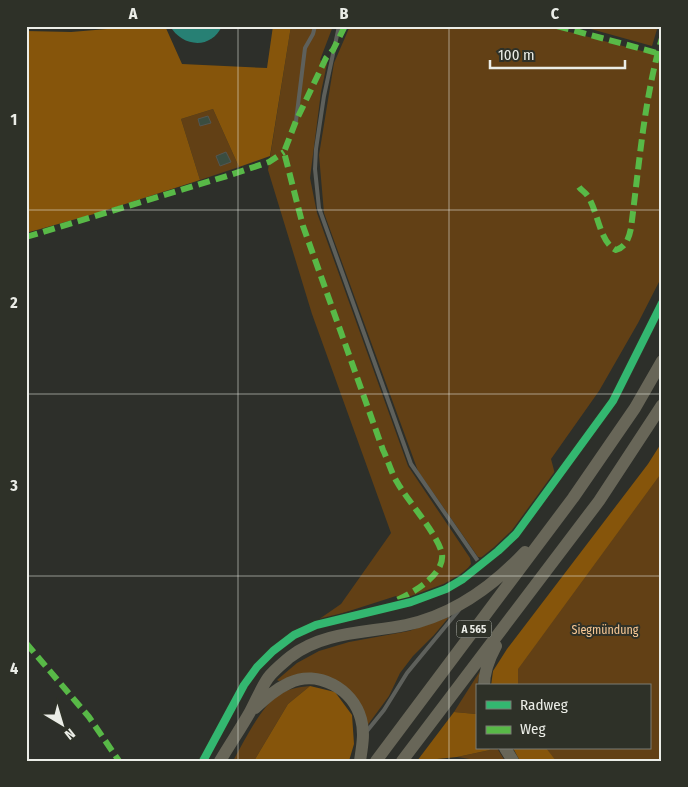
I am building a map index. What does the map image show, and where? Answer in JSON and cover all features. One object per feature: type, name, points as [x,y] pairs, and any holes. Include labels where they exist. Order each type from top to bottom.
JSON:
[{"type":"highway","name":"A 565","points":[[376,761],[573,498],[635,408],[662,361]]},
{"type":"highway","name":"A 565","points":[[402,761],[599,501],[662,404]]},
{"type":"highway","points":[[220,761],[268,678],[291,656],[317,642],[338,635],[408,624],[440,614],[467,600],[504,572],[523,554],[573,498]]},
{"type":"highway","points":[[484,684],[488,659],[520,605]]},
{"type":"highway","points":[[249,712],[275,690],[290,682],[302,678],[326,680],[352,700],[362,721],[364,736],[360,761]]},
{"type":"highway","points":[[506,750],[513,761]]},
{"type":"lane","points":[[296,121],[305,48],[315,26]]},
{"type":"lane","points":[[339,26],[324,96],[316,149],[315,169],[318,208],[411,464],[480,564]]},
{"type":"lane","points":[[364,736],[384,710],[407,673],[467,600]]},
{"type":"green space","points":[[291,26],[333,26],[320,60],[327,64],[321,92],[310,178],[317,213],[408,466],[470,558],[471,564],[457,578],[430,592],[401,602],[396,596],[315,622],[341,604],[391,533],[312,314],[268,170]]},
{"type":"green space","points":[[350,26],[547,26],[661,56],[662,54],[662,281],[660,280],[599,391],[551,459],[555,474],[520,523],[483,558],[478,557],[418,471],[324,213],[319,155],[334,63]]},
{"type":"green space","points":[[580,26],[658,26],[652,46]]},
{"type":"green space","points":[[213,109],[239,167],[200,180],[181,119]]},
{"type":"green space","name":"Siegmündung","points":[[662,460],[662,761],[533,761],[526,750],[650,750],[650,684],[504,684]]},
{"type":"green space","points":[[449,617],[400,673],[389,696],[367,726],[341,685],[286,679],[277,680],[297,663],[319,651],[349,642],[409,631]]},
{"type":"green space","points":[[480,671],[476,684],[476,714],[454,712]]},
{"type":"green space","points":[[310,686],[288,704],[254,761],[233,761],[253,726],[271,701],[289,690]]},
{"type":"green space","points":[[498,750],[505,761],[482,761],[457,757]]},
{"type":"shaded area","points":[[165,26],[182,64],[267,68],[273,26],[291,26],[270,156],[239,167],[213,109],[181,119],[200,180],[94,214],[26,233],[26,31],[71,32]]},
{"type":"shaded area","points":[[662,442],[662,472],[518,669],[518,684],[491,684],[493,671],[507,649],[648,464]]},
{"type":"shaded area","points":[[310,686],[335,692],[352,715],[354,744],[349,761],[254,761],[288,704]]},
{"type":"shaded area","points":[[454,712],[476,714],[476,750],[490,750],[457,757],[417,761]]},
{"type":"shaded area","points":[[514,750],[548,750],[556,761],[520,761]]},
{"type":"water","points":[[170,26],[222,26],[211,39],[196,43],[182,38]]},
{"type":"building","points":[[208,116],[211,123],[200,126],[198,119]]},
{"type":"building","points":[[226,152],[231,162],[220,166],[216,156]]},
{"type":"marked path","points":[[345,26],[333,50],[326,58],[296,121],[284,152],[303,226],[383,450],[397,482],[429,528],[440,546],[442,554],[441,562],[433,576],[418,589],[395,601]]},
{"type":"marked path","points":[[557,26],[657,53]]},
{"type":"marked path","points":[[579,187],[591,201],[602,233],[610,246],[616,250],[622,247],[628,239],[631,228],[646,108],[662,38]]},
{"type":"marked path","points":[[26,237],[227,176],[269,162],[284,152]]},
{"type":"marked path","points":[[26,643],[89,717],[119,761]]},
{"type":"cycle path","points":[[203,761],[244,685],[257,667],[273,651],[294,635],[316,625],[411,602],[446,589],[463,579],[516,534],[613,401],[662,303]]}]
